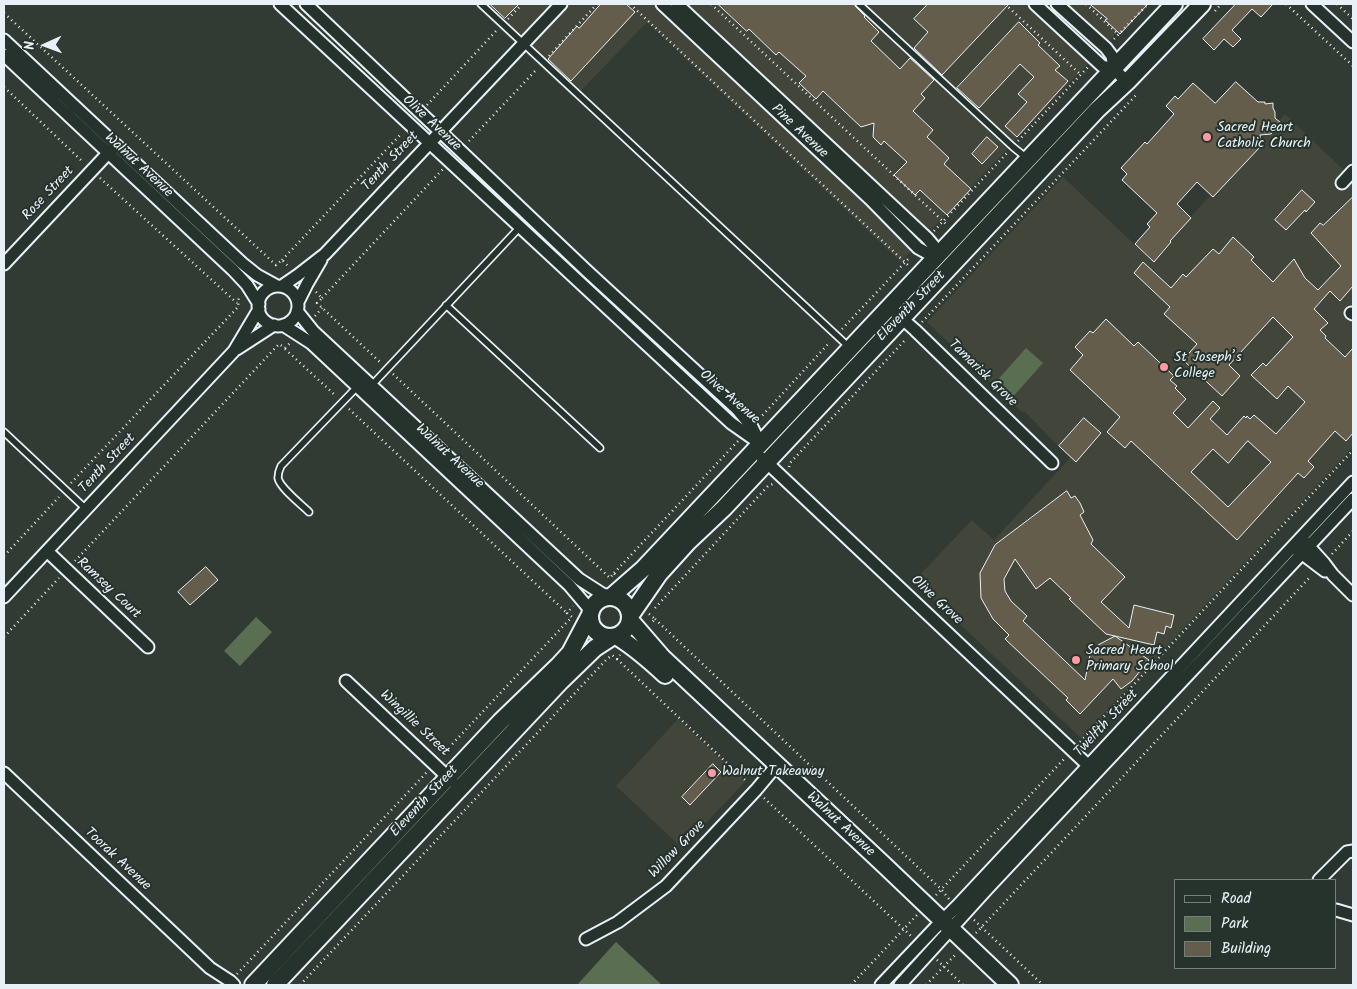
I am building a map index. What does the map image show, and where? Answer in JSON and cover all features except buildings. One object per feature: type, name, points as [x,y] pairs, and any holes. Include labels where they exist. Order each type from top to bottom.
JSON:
[{"type":"main road","name":"Eleventh Street","points":[[609,597],[625,586],[643,569],[761,452],[856,355],[895,312],[950,267],[1114,69],[1174,4]]},
{"type":"main road","name":"Eleventh Street","points":[[895,312],[919,276],[957,235],[1096,110],[1134,86],[1208,7]]},
{"type":"main road","name":"Pine Avenue","points":[[938,256],[950,267]]},
{"type":"main road","name":"Eleventh Street","points":[[630,618],[659,574],[688,542],[724,508],[761,452]]},
{"type":"main road","points":[[609,597],[622,601],[626,605],[630,618],[625,630],[614,636],[605,636],[594,628],[588,608],[609,597]]},
{"type":"main road","name":"Eleventh Street","points":[[253,985],[448,777],[570,653],[588,608]]},
{"type":"main road","name":"Walnut Avenue","points":[[630,618],[635,639]]},
{"type":"main road","name":"Eleventh Street","points":[[275,985],[579,662],[595,648],[614,636]]},
{"type":"main road","name":"Walnut Avenue","points":[[614,636],[635,639],[662,657],[773,770],[943,929],[994,985]]},
{"type":"main road","name":"Walnut Avenue","points":[[962,948],[1010,985]]},
{"type":"street","name":"Olive Avenue","points":[[280,4],[731,422],[748,430]]},
{"type":"street","name":"Olive Avenue","points":[[306,4],[587,271],[737,409],[761,452]]},
{"type":"street","name":"Tenth Street","points":[[280,286],[325,254],[561,4]]},
{"type":"street","name":"Pine Avenue","points":[[662,4],[870,199],[918,248],[938,256]]},
{"type":"street","name":"Pine Avenue","points":[[677,4],[927,238],[938,256]]},
{"type":"street","points":[[1035,4],[1102,66],[1114,69],[1134,86]]},
{"type":"street","points":[[1057,4],[1106,48],[1112,56],[1114,69]]},
{"type":"street","points":[[1312,4],[1353,42]]},
{"type":"street","name":"Walnut Avenue","points":[[4,40],[233,270],[247,285],[259,306]]},
{"type":"street","name":"Walnut Avenue","points":[[4,55],[242,263],[257,274],[280,286]]},
{"type":"street","name":"Rose Street","points":[[4,264],[112,149]]},
{"type":"street","points":[[1342,183],[1353,171]]},
{"type":"street","name":"Tenth Street","points":[[297,307],[307,284],[325,254]]},
{"type":"street","points":[[280,286],[292,292],[297,307],[292,320],[279,325],[264,319],[259,306],[260,298],[267,289],[280,286]]},
{"type":"street","name":"Tenth Street","points":[[4,597],[234,351],[259,306]]},
{"type":"street","name":"Walnut Avenue","points":[[297,307],[308,324],[564,565],[591,587],[609,597]]},
{"type":"street","name":"Tamarisk Grove","points":[[895,312],[1052,463]]},
{"type":"street","name":"Tenth Street","points":[[234,351],[279,325]]},
{"type":"street","name":"Walnut Avenue","points":[[279,325],[311,343],[358,386],[569,585],[588,608]]},
{"type":"street","name":"Olive Grove","points":[[761,452],[781,476],[1092,769]]},
{"type":"street","name":"Twelfth Street","points":[[900,985],[928,953],[943,929],[961,909],[1301,546],[1353,482]]},
{"type":"street","name":"Twelfth Street","points":[[1301,546],[1353,499]]},
{"type":"street","points":[[1301,546],[1353,595]]},
{"type":"street","name":"Ramsey Court","points":[[47,551],[148,647]]},
{"type":"street","name":"Wingillie Street","points":[[346,681],[461,789]]},
{"type":"street","name":"Willow Grove","points":[[586,939],[618,922],[666,886],[773,770]]},
{"type":"street","name":"Toorak Avenue","points":[[4,773],[229,984]]},
{"type":"street","points":[[1320,879],[1347,852],[1353,851]]},
{"type":"street","points":[[1337,910],[1353,915]]},
{"type":"street","name":"Twelfth Street","points":[[881,985],[919,945],[943,929]]},
{"type":"lane","points":[[480,4],[856,355]]},
{"type":"lane","points":[[859,4],[1034,165]]},
{"type":"lane","points":[[372,385],[520,227]]},
{"type":"lane","points":[[446,305],[600,448]]},
{"type":"lane","points":[[308,512],[282,485],[278,479],[278,472],[281,466],[358,386]]},
{"type":"lane","points":[[4,432],[86,509]]},
{"type":"path","points":[[420,112],[522,4]]},
{"type":"path","points":[[460,150],[597,4]]},
{"type":"path","points":[[630,4],[919,276]]},
{"type":"path","points":[[711,4],[957,235]]},
{"type":"path","points":[[1005,4],[1081,74]]},
{"type":"path","points":[[1086,4],[1119,34]]},
{"type":"path","points":[[1106,48],[1148,4]]},
{"type":"path","points":[[1208,7],[1221,4]]},
{"type":"path","points":[[1286,4],[1353,66]]},
{"type":"path","points":[[1337,4],[1353,19]]},
{"type":"path","points":[[4,13],[276,265],[409,124]]},
{"type":"path","points":[[927,238],[1095,60]]},
{"type":"path","points":[[1043,985],[945,896],[941,889],[649,614],[768,486],[772,485],[781,476],[790,463],[914,330],[1134,86]]},
{"type":"path","points":[[4,87],[92,171],[238,303]]},
{"type":"path","points":[[450,162],[317,303],[610,578],[918,248]]},
{"type":"path","points":[[282,260],[298,275]]},
{"type":"path","points":[[307,284],[322,298]]},
{"type":"path","points":[[308,324],[322,308]]},
{"type":"path","points":[[4,556],[234,311]]},
{"type":"path","points":[[285,348],[298,334]]},
{"type":"path","points":[[4,637],[279,344],[335,396]]},
{"type":"path","points":[[229,984],[572,617],[343,403]]},
{"type":"path","points":[[851,985],[1353,450]]},
{"type":"path","points":[[926,985],[1353,531]]},
{"type":"path","points":[[591,587],[605,573]]},
{"type":"path","points":[[614,573],[625,586]]},
{"type":"path","points":[[567,613],[588,608]]},
{"type":"path","points":[[617,659],[654,619]]},
{"type":"path","points":[[300,985],[612,655],[919,945]]},
{"type":"path","points":[[928,953],[963,985]]},
{"type":"shaded area","points":[[473,4],[1144,4],[901,262],[647,22],[574,98]]},
{"type":"shaded area","name":"St Joseph’s College","points":[[1285,114],[1353,179],[1353,447],[1081,738],[914,581],[972,520],[994,540],[1070,458],[1024,411],[1022,412],[927,322],[1063,177],[1151,260]]},
{"type":"shaded area","points":[[678,719],[745,782],[682,848],[616,786]]},
{"type":"green space","points":[[1026,348],[1043,363],[1010,400],[994,384]]},
{"type":"green space","points":[[256,617],[272,632],[240,666],[224,651]]},
{"type":"green space","points":[[616,942],[662,985],[577,985]]},
{"type":"place","name":"Sacred Heart Catholic Church","points":[[1207,137]]},
{"type":"place","name":"St Joseph’s College","points":[[1164,367]]},
{"type":"place","name":"Sacred Heart Primary School","points":[[1076,660]]},
{"type":"place","name":"Walnut Takeaway","points":[[712,773]]}]
